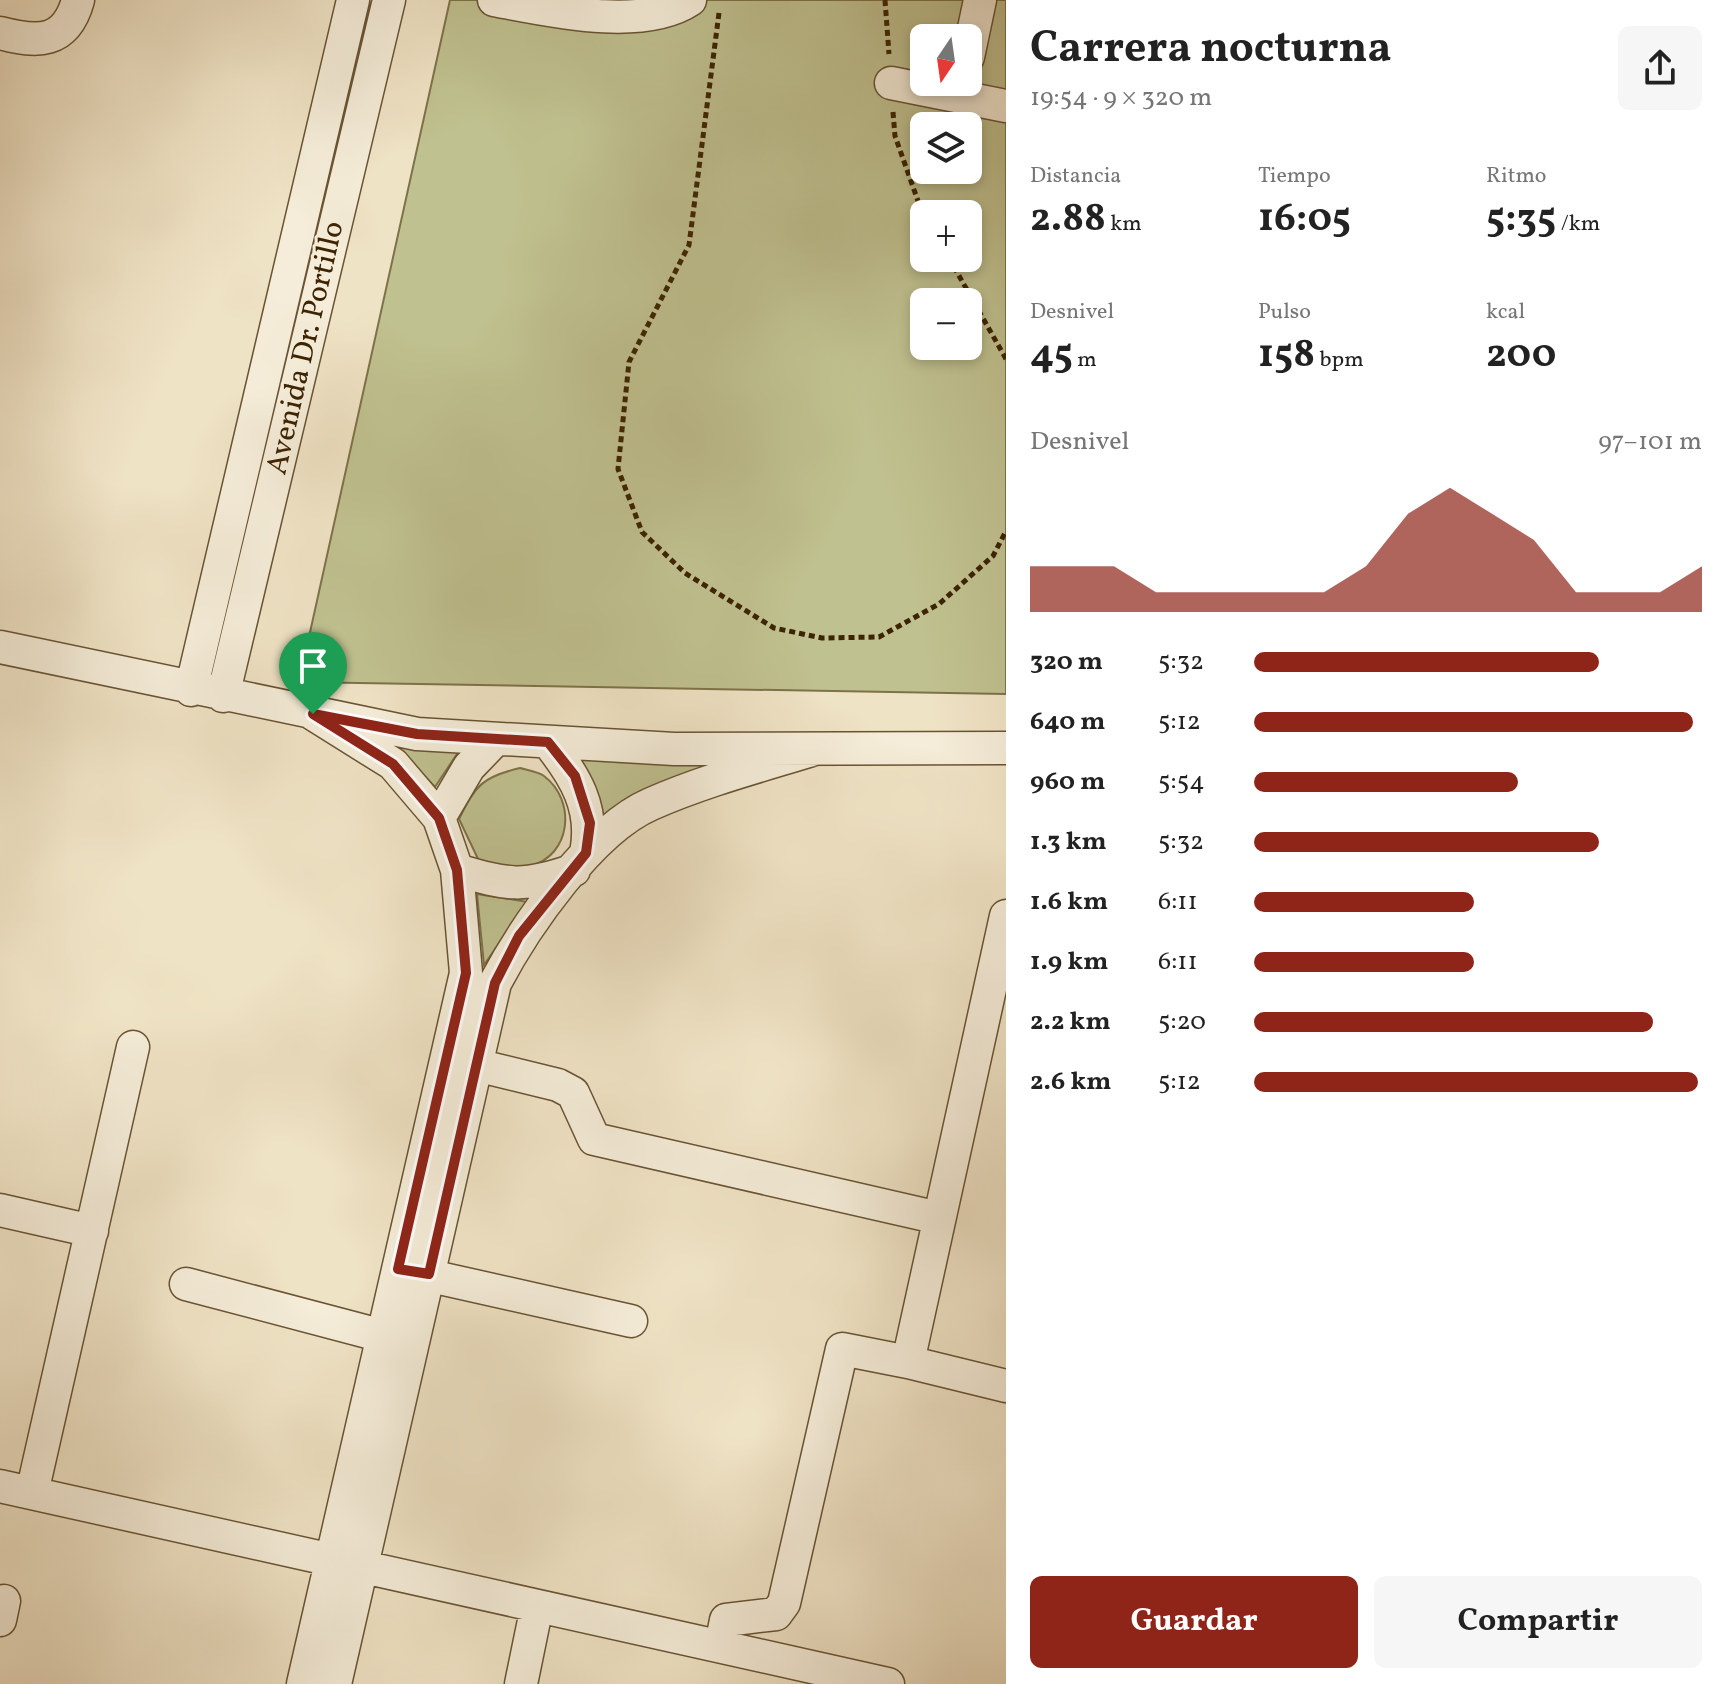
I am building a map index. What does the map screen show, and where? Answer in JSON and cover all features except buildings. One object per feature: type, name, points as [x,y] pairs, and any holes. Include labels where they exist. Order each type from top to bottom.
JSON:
[{"type":"street","points":[[0,33],[20,38],[54,36],[68,25],[78,0]]},
{"type":"street","name":"Avenida Dr. Portillo","points":[[191,690],[353,0]]},
{"type":"street","name":"Avenida Dr. Portillo","points":[[223,696],[389,0]]},
{"type":"street","points":[[494,0],[606,17],[673,12],[690,0]]},
{"type":"street","points":[[975,24],[980,0]]},
{"type":"street","points":[[891,83],[910,85]]},
{"type":"street","points":[[980,96],[1006,106]]},
{"type":"street","points":[[0,647],[191,690],[417,734],[674,749],[1006,748]]},
{"type":"street","points":[[303,1684],[346,1564],[414,1272],[466,973],[457,870],[439,818],[393,764],[313,714]]},
{"type":"street","points":[[439,818],[469,767],[496,739]]},
{"type":"street","points":[[457,870],[501,883],[537,883],[580,862],[590,823],[575,776],[548,742]]},
{"type":"street","points":[[335,1684],[346,1564],[383,1336],[414,1272],[476,1065],[495,983],[519,936],[580,862],[648,805],[815,749]]},
{"type":"street","points":[[908,1362],[1006,916]]},
{"type":"street","points":[[32,1493],[133,1047]]},
{"type":"street","points":[[476,1065],[558,1085],[573,1093],[594,1139],[939,1218]]},
{"type":"street","points":[[0,1210],[92,1231]]},
{"type":"street","points":[[414,1272],[631,1321]]},
{"type":"street","points":[[186,1284],[383,1336]]},
{"type":"street","points":[[721,1646],[726,1620],[776,1614],[784,1603],[842,1349],[1006,1386]]},
{"type":"street","points":[[0,1486],[888,1684]]},
{"type":"street","points":[[521,1684],[537,1606]]},
{"type":"path","points":[[721,0],[689,245],[629,362],[618,469],[642,532],[685,573],[774,628],[822,638],[879,637],[939,604],[993,556],[1006,531]]},
{"type":"path","points":[[957,272],[1006,359]]},
{"type":"green space","points":[[450,0],[1006,0],[1006,694],[299,682]]},
{"type":"green space","points":[[391,741],[461,748],[435,787]]},
{"type":"green space","points":[[579,754],[748,757],[604,817]]},
{"type":"green space","points":[[520,768],[542,775],[562,799],[565,827],[561,840],[544,860],[530,866],[511,867],[479,861],[459,819],[482,784],[497,775]]},
{"type":"green space","points":[[477,894],[528,902],[484,965]]},
{"type":"route","points":[[313,714],[417,734],[548,742],[575,776],[590,823],[584,858],[519,936],[495,983],[429,1274],[398,1269],[466,973],[457,870],[439,818],[393,764],[313,714]]}]
